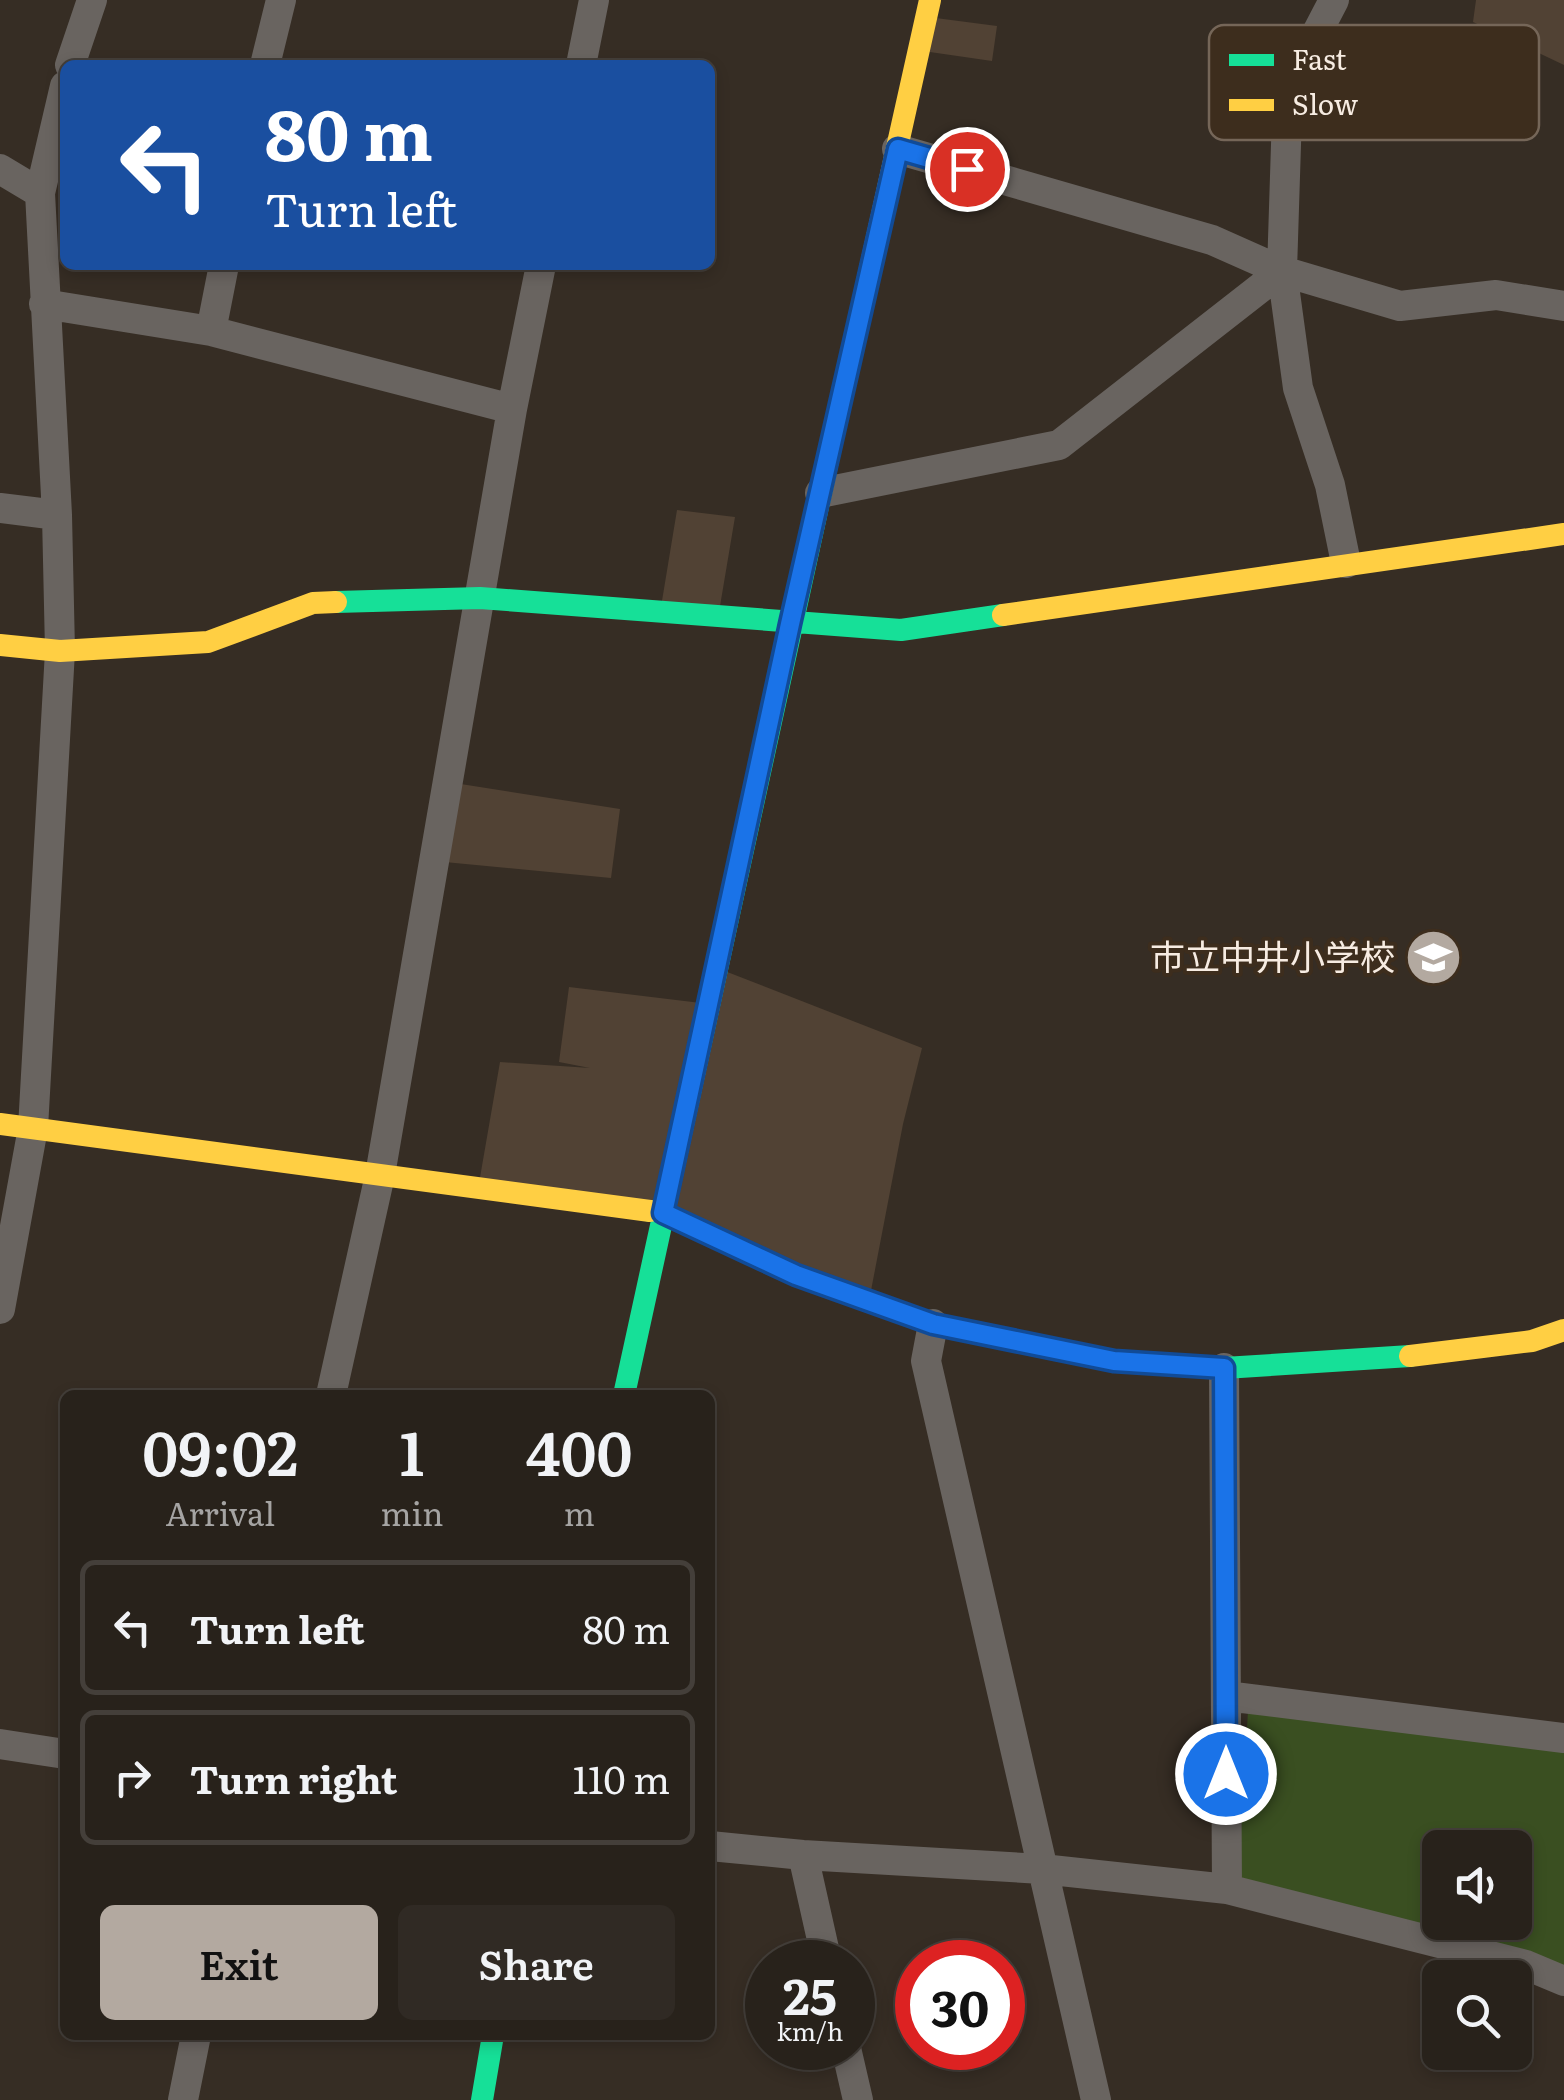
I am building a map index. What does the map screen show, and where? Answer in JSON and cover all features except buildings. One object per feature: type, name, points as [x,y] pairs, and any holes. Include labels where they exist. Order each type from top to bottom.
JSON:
[{"type":"street","points":[[72,60],[92,0]]},
{"type":"street","points":[[267,60],[281,0]]},
{"type":"street","points":[[582,60],[594,0]]},
{"type":"street","points":[[625,1390],[790,624],[930,0]]},
{"type":"street","points":[[1321,25],[1334,0]]},
{"type":"street","points":[[0,1309],[32,1128],[60,651],[58,515],[40,193],[60,107]]},
{"type":"street","points":[[1286,140],[1282,271],[1298,388],[1330,485],[1346,563]]},
{"type":"street","points":[[898,149],[1212,240],[1282,271],[1400,306],[1496,295],[1564,306]]},
{"type":"street","points":[[0,170],[40,193]]},
{"type":"street","points":[[211,331],[223,270]]},
{"type":"street","points":[[332,1390],[380,1176],[512,408],[540,270]]},
{"type":"street","points":[[820,493],[1060,446],[1282,271]]},
{"type":"street","points":[[44,304],[211,331],[512,408]]},
{"type":"street","points":[[0,508],[58,515]]},
{"type":"street","points":[[0,645],[60,651],[208,642],[313,603],[480,598],[900,630],[1564,534]]},
{"type":"street","points":[[0,1124],[663,1213],[796,1275],[933,1324],[1114,1361],[1224,1368],[1386,1359],[1532,1341],[1564,1330]]},
{"type":"street","points":[[933,1324],[926,1362],[1096,2100]]},
{"type":"street","points":[[1224,1368],[1226,1889]]},
{"type":"street","points":[[1226,1696],[1564,1738]]},
{"type":"street","points":[[0,1744],[60,1753]]},
{"type":"street","points":[[715,1847],[803,1856],[1042,1869],[1226,1889],[1526,1966],[1564,1981]]},
{"type":"street","points":[[803,1856],[822,1940]]},
{"type":"street","points":[[183,2100],[195,2040]]},
{"type":"street","points":[[482,2100],[492,2040]]},
{"type":"street","points":[[851,2070],[858,2100]]},
{"type":"green space","points":[[1248,1711],[1564,1749],[1564,1968],[1463,1940],[1532,1940],[1532,1830],[1422,1830],[1422,1929],[1238,1878]]},
{"type":"traffic: fast","points":[[625,1390],[867,282]]},
{"type":"traffic: fast","points":[[336,602],[480,598],[901,630],[1003,615]]},
{"type":"traffic: fast","points":[[650,1211],[663,1213],[796,1275],[933,1324],[1114,1361],[1224,1368],[1410,1356]]},
{"type":"traffic: fast","points":[[482,2100],[492,2040]]},
{"type":"traffic: slow","points":[[867,282],[930,0]]},
{"type":"traffic: slow","points":[[1003,615],[1564,534]]},
{"type":"traffic: slow","points":[[0,645],[60,651],[208,642],[313,603],[336,602]]},
{"type":"traffic: slow","points":[[0,1124],[650,1211]]},
{"type":"traffic: slow","points":[[1410,1356],[1532,1341],[1564,1330]]},
{"type":"place","name":"市立中井小学校","points":[[1434,958]]},
{"type":"route","points":[[967,169],[898,149],[790,624],[663,1213],[796,1275],[933,1324],[1114,1361],[1224,1368],[1226,1774]]}]
